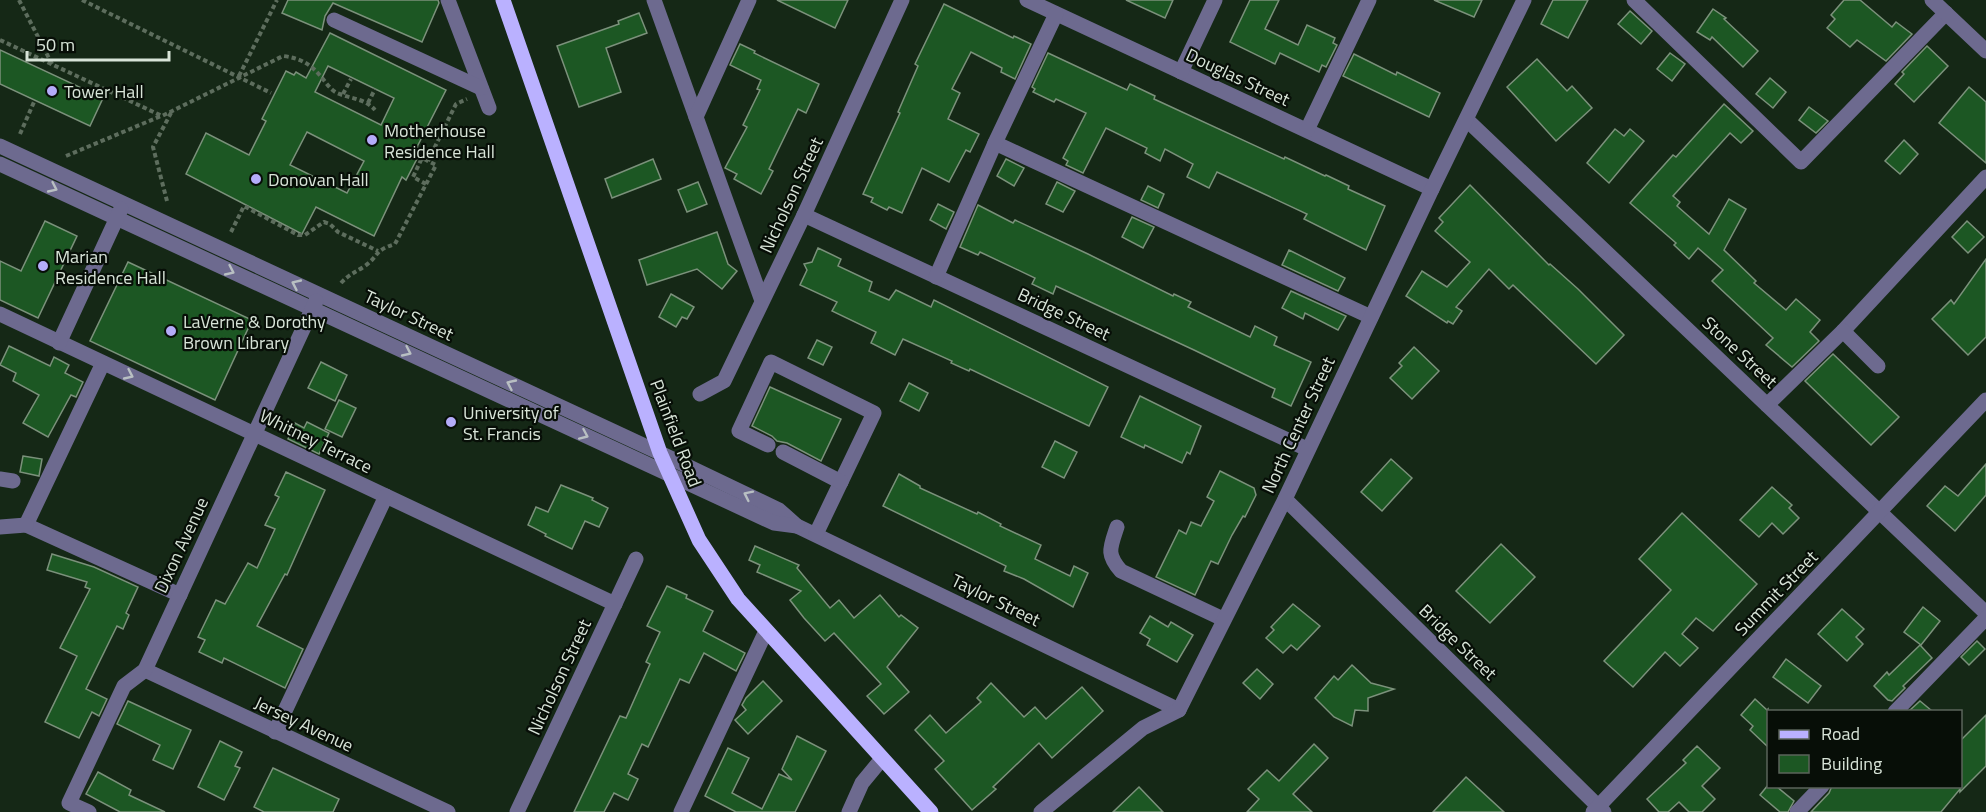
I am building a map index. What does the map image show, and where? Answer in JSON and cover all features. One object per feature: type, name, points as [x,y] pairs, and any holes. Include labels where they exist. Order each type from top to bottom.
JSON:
[{"type":"main road","name":"Plainfield Road","points":[[503,0],[660,453],[699,540],[738,599],[931,812]]},
{"type":"street","points":[[448,0],[489,108]]},
{"type":"street","points":[[654,0],[762,301]]},
{"type":"street","points":[[696,117],[749,0]]},
{"type":"street","name":"Nicholson Street","points":[[700,394],[724,381],[804,215],[902,0]]},
{"type":"street","name":"Douglas Street","points":[[1027,0],[1432,189]]},
{"type":"street","points":[[1181,72],[1215,0]]},
{"type":"street","points":[[1307,130],[1369,0]]},
{"type":"street","name":"North Center Street","points":[[1179,710],[1285,499],[1524,0]]},
{"type":"street","points":[[1634,0],[1801,162],[1946,13]]},
{"type":"street","points":[[1932,0],[1986,51]]},
{"type":"street","points":[[936,277],[994,143],[1056,14]]},
{"type":"street","points":[[334,20],[482,89]]},
{"type":"street","name":"Stone Street","points":[[1467,120],[1986,615]]},
{"type":"street","points":[[994,143],[1371,317]]},
{"type":"street","name":"Taylor Street","points":[[0,146],[124,203],[525,409],[774,523],[797,525]]},
{"type":"street","name":"Taylor Street","points":[[0,164],[117,218],[660,453],[779,510],[797,525],[1179,710]]},
{"type":"street","points":[[1767,405],[1843,331],[1986,177]]},
{"type":"street","points":[[59,343],[124,203]]},
{"type":"street","name":"Bridge Street","points":[[804,215],[1307,449]]},
{"type":"street","name":"Dixon Avenue","points":[[89,812],[69,803],[124,686],[145,670],[315,302]]},
{"type":"street","name":"Whitney Terrace","points":[[0,314],[615,604]]},
{"type":"street","points":[[1843,331],[1878,366]]},
{"type":"street","points":[[816,534],[841,482],[874,413],[771,362],[739,431],[841,482]]},
{"type":"street","points":[[26,525],[103,363]]},
{"type":"street","name":"Summit Street","points":[[1599,810],[1986,400]]},
{"type":"street","points":[[275,732],[386,496]]},
{"type":"street","name":"Bridge Street","points":[[1285,499],[1599,810]]},
{"type":"street","points":[[0,527],[26,525],[180,595]]},
{"type":"street","points":[[1117,527],[1110,549],[1112,560],[1121,571],[1223,619]]},
{"type":"street","name":"Nicholson Street","points":[[517,812],[636,559]]},
{"type":"street","points":[[1896,710],[1986,615]]},
{"type":"street","points":[[681,812],[766,631]]},
{"type":"street","name":"Jersey Avenue","points":[[145,670],[448,812]]},
{"type":"street","points":[[1041,812],[1143,728],[1179,710]]},
{"type":"street","points":[[849,812],[862,783],[881,759]]},
{"type":"street","points":[[1797,812],[1820,788]]},
{"type":"path","points":[[19,0],[52,64]]},
{"type":"path","points":[[82,0],[271,93]]},
{"type":"path","points":[[238,77],[277,0]]},
{"type":"path","points":[[0,40],[162,116]]},
{"type":"path","points":[[66,156],[162,116],[283,56],[305,62],[332,89],[368,103],[375,110]]},
{"type":"path","points":[[343,94],[351,79]]},
{"type":"path","points":[[368,103],[375,89]]},
{"type":"path","points":[[428,161],[456,104],[482,89]]},
{"type":"path","points":[[20,134],[34,102]]},
{"type":"path","points":[[167,201],[153,147],[172,110]]},
{"type":"path","points":[[341,283],[346,276],[370,262],[378,251],[396,244],[436,165],[422,158],[413,177],[426,184]]},
{"type":"path","points":[[231,232],[244,206],[298,235],[305,235],[324,222],[330,224],[338,232],[378,251]]},
{"type":"building","points":[[288,0],[438,0],[439,3],[422,42],[333,3],[325,16],[322,30],[282,13]]},
{"type":"building","points":[[777,0],[848,0],[835,28]]},
{"type":"building","points":[[1126,0],[1173,0],[1165,18]]},
{"type":"building","points":[[1250,0],[1279,0],[1265,29],[1298,45],[1307,25],[1335,38],[1333,43],[1337,45],[1326,67],[1322,65],[1319,72],[1280,53],[1275,64],[1230,42]]},
{"type":"building","points":[[1434,0],[1482,0],[1474,17]]},
{"type":"building","points":[[1553,0],[1588,0],[1568,38],[1541,24]]},
{"type":"building","points":[[1844,0],[1860,0],[1892,27],[1896,22],[1912,34],[1886,61],[1857,40],[1850,47],[1827,28],[1835,19],[1831,15]]},
{"type":"building","points":[[944,4],[1013,38],[1014,36],[1031,44],[1015,79],[1001,72],[1002,68],[971,52],[952,89],[960,93],[948,119],[979,134],[970,152],[966,150],[949,182],[922,168],[902,213],[889,207],[887,210],[871,202],[873,198],[863,194],[900,113],[898,112],[918,66],[915,64]]},
{"type":"building","points":[[1713,9],[1726,18],[1724,19],[1758,51],[1743,67],[1712,37],[1710,40],[1697,32]]},
{"type":"building","points":[[1630,11],[1652,31],[1641,44],[1618,24]]},
{"type":"building","points":[[639,13],[647,33],[606,48],[621,92],[579,107],[557,46],[619,24],[618,21]]},
{"type":"building","name":"Motherhouse Residence Hall","points":[[330,33],[446,90],[417,147],[422,149],[406,180],[402,177],[374,236],[316,207],[302,234],[186,174],[206,133],[249,155],[266,121],[262,119],[286,71],[294,75],[296,72],[306,78]],"holes":[[[328,66],[394,98],[381,125],[315,92]],[[307,132],[364,161],[347,193],[290,165]]]},
{"type":"building","points":[[740,44],[819,84],[806,113],[798,109],[769,169],[773,171],[761,194],[734,179],[737,174],[725,168],[747,127],[743,125],[760,90],[757,89],[761,80],[730,65]]},
{"type":"building","points":[[1927,46],[1948,66],[1914,102],[1895,84],[1904,74],[1902,72]]},
{"type":"building","name":"Tower Hall","points":[[0,50],[103,98],[90,126],[0,84]]},
{"type":"building","points":[[1048,53],[1127,90],[1130,84],[1155,96],[1154,99],[1284,159],[1285,157],[1326,175],[1349,186],[1348,189],[1385,206],[1366,250],[1304,219],[1307,214],[1217,172],[1209,188],[1187,177],[1193,164],[1165,149],[1160,161],[1145,153],[1147,148],[1106,128],[1083,173],[1066,165],[1068,161],[1063,158],[1086,113],[1056,99],[1054,102],[1033,92],[1035,89],[1032,87]]},
{"type":"building","points":[[1670,53],[1685,64],[1672,81],[1657,69]]},
{"type":"building","points":[[1354,54],[1440,93],[1429,117],[1343,76]]},
{"type":"building","points":[[1537,59],[1567,91],[1572,86],[1592,108],[1556,141],[1507,87]]},
{"type":"building","points":[[1770,78],[1786,92],[1773,108],[1756,94]]},
{"type":"building","points":[[1969,87],[1986,102],[1986,163],[1939,123]]},
{"type":"building","points":[[1724,104],[1753,131],[1741,143],[1730,133],[1673,196],[1680,202],[1677,206],[1709,234],[1729,199],[1746,209],[1724,250],[1756,281],[1754,283],[1786,310],[1796,299],[1820,320],[1810,332],[1819,341],[1792,367],[1766,345],[1773,338],[1712,281],[1723,270],[1698,248],[1689,259],[1674,245],[1676,243],[1630,203],[1673,155],[1676,157]]},
{"type":"building","points":[[1809,107],[1828,121],[1816,133],[1799,120]]},
{"type":"building","points":[[1615,129],[1624,136],[1630,129],[1644,141],[1609,183],[1587,163]]},
{"type":"building","points":[[1904,140],[1918,154],[1900,174],[1885,161]]},
{"type":"building","points":[[653,159],[661,179],[612,198],[605,179]]},
{"type":"building","points":[[1006,159],[1024,168],[1014,186],[997,176]]},
{"type":"building","points":[[698,182],[707,204],[687,212],[678,190]]},
{"type":"building","points":[[1057,182],[1075,191],[1063,212],[1046,204]]},
{"type":"building","points":[[1470,185],[1549,265],[1578,289],[1624,335],[1596,364],[1513,285],[1509,289],[1489,269],[1456,307],[1462,311],[1453,324],[1448,321],[1447,323],[1406,296],[1422,271],[1447,287],[1470,262],[1435,231],[1443,222],[1439,218]]},
{"type":"building","points":[[1148,186],[1164,194],[1158,208],[1141,200]]},
{"type":"building","points":[[938,204],[954,212],[946,229],[930,220]]},
{"type":"building","points":[[978,205],[1013,223],[1015,220],[1088,254],[1173,296],[1174,294],[1191,302],[1188,307],[1250,337],[1255,326],[1277,337],[1274,345],[1311,362],[1291,406],[1272,397],[1275,389],[1194,350],[1056,286],[1053,294],[1032,284],[1035,278],[980,252],[978,255],[960,247]]},
{"type":"building","points":[[1132,217],[1154,227],[1143,248],[1122,237]]},
{"type":"building","name":"Marian Residence Hall","points":[[45,221],[77,236],[38,318],[0,300],[0,261],[21,271]]},
{"type":"building","points":[[1967,221],[1984,237],[1968,253],[1952,237]]},
{"type":"building","points":[[717,232],[728,264],[737,271],[722,289],[697,269],[647,285],[639,260]]},
{"type":"building","points":[[818,248],[841,259],[838,266],[872,282],[869,291],[889,300],[896,290],[931,307],[934,300],[1108,387],[1089,426],[903,339],[895,355],[871,343],[876,332],[832,311],[837,302],[800,285],[807,270],[804,264],[812,262]]},
{"type":"building","points":[[1289,250],[1345,278],[1338,291],[1282,265]]},
{"type":"building","points":[[1986,259],[1986,337],[1968,355],[1932,319],[1951,300],[1954,304]]},
{"type":"building","name":"LaVerne & Dorothy Brown Library","points":[[128,262],[252,320],[215,400],[90,341]]},
{"type":"building","points":[[1291,291],[1346,316],[1338,330],[1305,313],[1303,319],[1282,308]]},
{"type":"building","points":[[671,294],[694,307],[687,319],[682,317],[676,327],[659,317]]},
{"type":"building","points":[[817,340],[832,347],[823,365],[808,358]]},
{"type":"building","points":[[9,346],[50,366],[54,357],[69,365],[65,373],[83,382],[76,397],[71,395],[48,437],[23,423],[39,395],[13,381],[16,373],[0,365]]},
{"type":"building","points":[[1414,347],[1439,371],[1412,399],[1390,378],[1402,366],[1399,363]]},
{"type":"building","points":[[1833,354],[1899,417],[1871,445],[1805,381]]},
{"type":"building","points":[[321,362],[347,375],[335,401],[308,388]]},
{"type":"building","points":[[909,383],[928,393],[919,411],[900,401]]},
{"type":"building","points":[[770,387],[841,419],[821,461],[787,443],[777,441],[752,426]]},
{"type":"building","points":[[1140,396],[1201,426],[1190,454],[1187,452],[1182,463],[1145,445],[1144,448],[1121,437]]},
{"type":"building","points":[[339,400],[356,408],[342,437],[325,429]]},
{"type":"building","points":[[307,422],[329,433],[319,454],[288,439],[295,423],[304,428]]},
{"type":"building","points":[[1055,441],[1077,452],[1064,478],[1042,467]]},
{"type":"building","points":[[23,456],[42,459],[39,476],[20,472]]},
{"type":"building","points":[[1391,459],[1412,478],[1382,511],[1361,492]]},
{"type":"building","points":[[1986,464],[1986,495],[1955,531],[1927,506],[1945,486],[1958,496]]},
{"type":"building","points":[[1220,471],[1254,488],[1256,495],[1218,564],[1211,561],[1195,595],[1156,577],[1179,530],[1186,534],[1191,522],[1201,526],[1214,501],[1207,497]]},
{"type":"building","points":[[286,472],[325,490],[287,575],[285,574],[257,626],[303,649],[285,688],[224,658],[222,663],[199,652],[205,640],[198,637],[216,600],[225,604],[248,563],[257,568],[275,529],[265,525],[279,497],[275,495]]},
{"type":"building","points":[[899,474],[920,488],[977,514],[978,512],[1001,524],[1000,526],[1041,545],[1035,559],[1070,576],[1074,566],[1088,573],[1073,607],[1024,579],[1004,571],[1006,566],[883,506]]},
{"type":"building","points":[[561,485],[593,498],[592,500],[608,508],[599,527],[585,521],[572,549],[528,525],[536,507],[548,512]]},
{"type":"building","points":[[1772,487],[1792,505],[1789,508],[1799,518],[1783,534],[1772,523],[1759,537],[1740,520]]},
{"type":"building","points":[[1682,513],[1757,584],[1713,631],[1696,618],[1682,634],[1698,648],[1680,666],[1665,652],[1633,687],[1604,661],[1671,590],[1639,559]]},
{"type":"building","points":[[1501,544],[1535,577],[1490,623],[1456,591]]},
{"type":"building","points":[[755,546],[799,565],[797,568],[830,608],[839,600],[854,618],[880,595],[899,617],[901,615],[918,628],[887,667],[909,692],[884,714],[867,696],[881,684],[834,633],[825,641],[804,618],[790,600],[801,591],[757,572],[760,565],[749,560]]},
{"type":"building","points":[[52,554],[94,567],[138,587],[126,613],[129,615],[123,629],[117,626],[86,689],[107,699],[99,716],[92,712],[79,738],[45,722],[77,656],[60,648],[90,589],[85,587],[87,582],[47,570]]},
{"type":"building","points":[[667,586],[713,611],[703,631],[745,653],[736,671],[704,653],[689,683],[680,679],[648,747],[642,744],[628,774],[638,779],[628,800],[614,793],[604,812],[574,812],[620,716],[626,718],[650,664],[646,662],[660,632],[647,626]]},
{"type":"building","points":[[1293,604],[1320,626],[1297,650],[1291,645],[1283,653],[1266,638],[1274,630],[1271,627]]},
{"type":"building","points":[[1923,607],[1940,621],[1921,645],[1904,632]]},
{"type":"building","points":[[1842,609],[1864,629],[1856,637],[1863,644],[1847,661],[1818,634]]},
{"type":"building","points":[[1150,616],[1168,627],[1171,622],[1193,635],[1177,662],[1147,645],[1150,639],[1140,633]]},
{"type":"building","points":[[1977,641],[1985,649],[1969,665],[1961,657]]},
{"type":"building","points":[[1920,645],[1932,658],[1903,686],[1905,688],[1892,701],[1888,700],[1874,686],[1887,672],[1889,675]]},
{"type":"building","points":[[1786,659],[1821,686],[1808,703],[1773,677]]},
{"type":"building","points":[[1352,665],[1371,683],[1394,689],[1368,698],[1368,711],[1355,710],[1352,726],[1334,717],[1315,698],[1334,676],[1338,680]]},
{"type":"building","points":[[1257,669],[1273,684],[1260,699],[1243,683]]},
{"type":"building","points":[[763,681],[782,701],[748,734],[735,720],[746,710],[742,705],[746,698]]},
{"type":"building","points":[[991,683],[1024,717],[1035,707],[1046,719],[1082,687],[1103,711],[1052,758],[1039,743],[993,787],[996,789],[972,810],[935,769],[944,761],[915,730],[930,715],[946,733],[981,702],[977,698]]},
{"type":"building","points":[[1755,699],[1767,710],[1767,746],[1750,730],[1753,726],[1741,715]]},
{"type":"building","points":[[128,701],[191,730],[173,769],[153,760],[160,745],[117,724]]},
{"type":"building","points":[[1920,701],[1931,710],[1910,710]]},
{"type":"building","points":[[1986,715],[1986,766],[1960,792],[1960,789],[1941,812],[1811,812],[1831,788],[1962,788],[1962,739]]},
{"type":"building","points":[[797,736],[826,751],[795,812],[736,812],[705,796],[728,748],[749,758],[732,793],[762,809],[779,774],[792,780],[782,769]]},
{"type":"building","points":[[220,741],[242,752],[235,766],[240,768],[224,800],[198,787]]},
{"type":"building","points":[[1314,744],[1328,758],[1293,794],[1312,812],[1247,812],[1259,799],[1248,789],[1267,770],[1279,781]]},
{"type":"building","points":[[1697,746],[1720,768],[1702,786],[1715,799],[1702,812],[1689,812],[1679,802],[1668,812],[1659,812],[1647,799],[1686,763],[1683,760]]},
{"type":"building","points":[[273,768],[339,799],[333,812],[264,812],[254,807]]},
{"type":"building","points":[[98,772],[131,790],[129,795],[165,812],[120,812],[86,794]]},
{"type":"building","points":[[1466,777],[1504,812],[1433,812]]},
{"type":"building","points":[[1767,786],[1778,788],[1794,801],[1788,812],[1780,812],[1760,795]]},
{"type":"building","points":[[1139,787],[1163,812],[1113,812]]},
{"type":"place","name":"Tower Hall","points":[[52,91]]},
{"type":"place","name":"Motherhouse Residence Hall","points":[[372,140]]},
{"type":"place","name":"Donovan Hall","points":[[256,179]]},
{"type":"place","name":"Marian Residence Hall","points":[[43,266]]},
{"type":"place","name":"LaVerne & Dorothy Brown Library","points":[[171,331]]},
{"type":"place","name":"University of St. Francis","points":[[451,422]]}]
